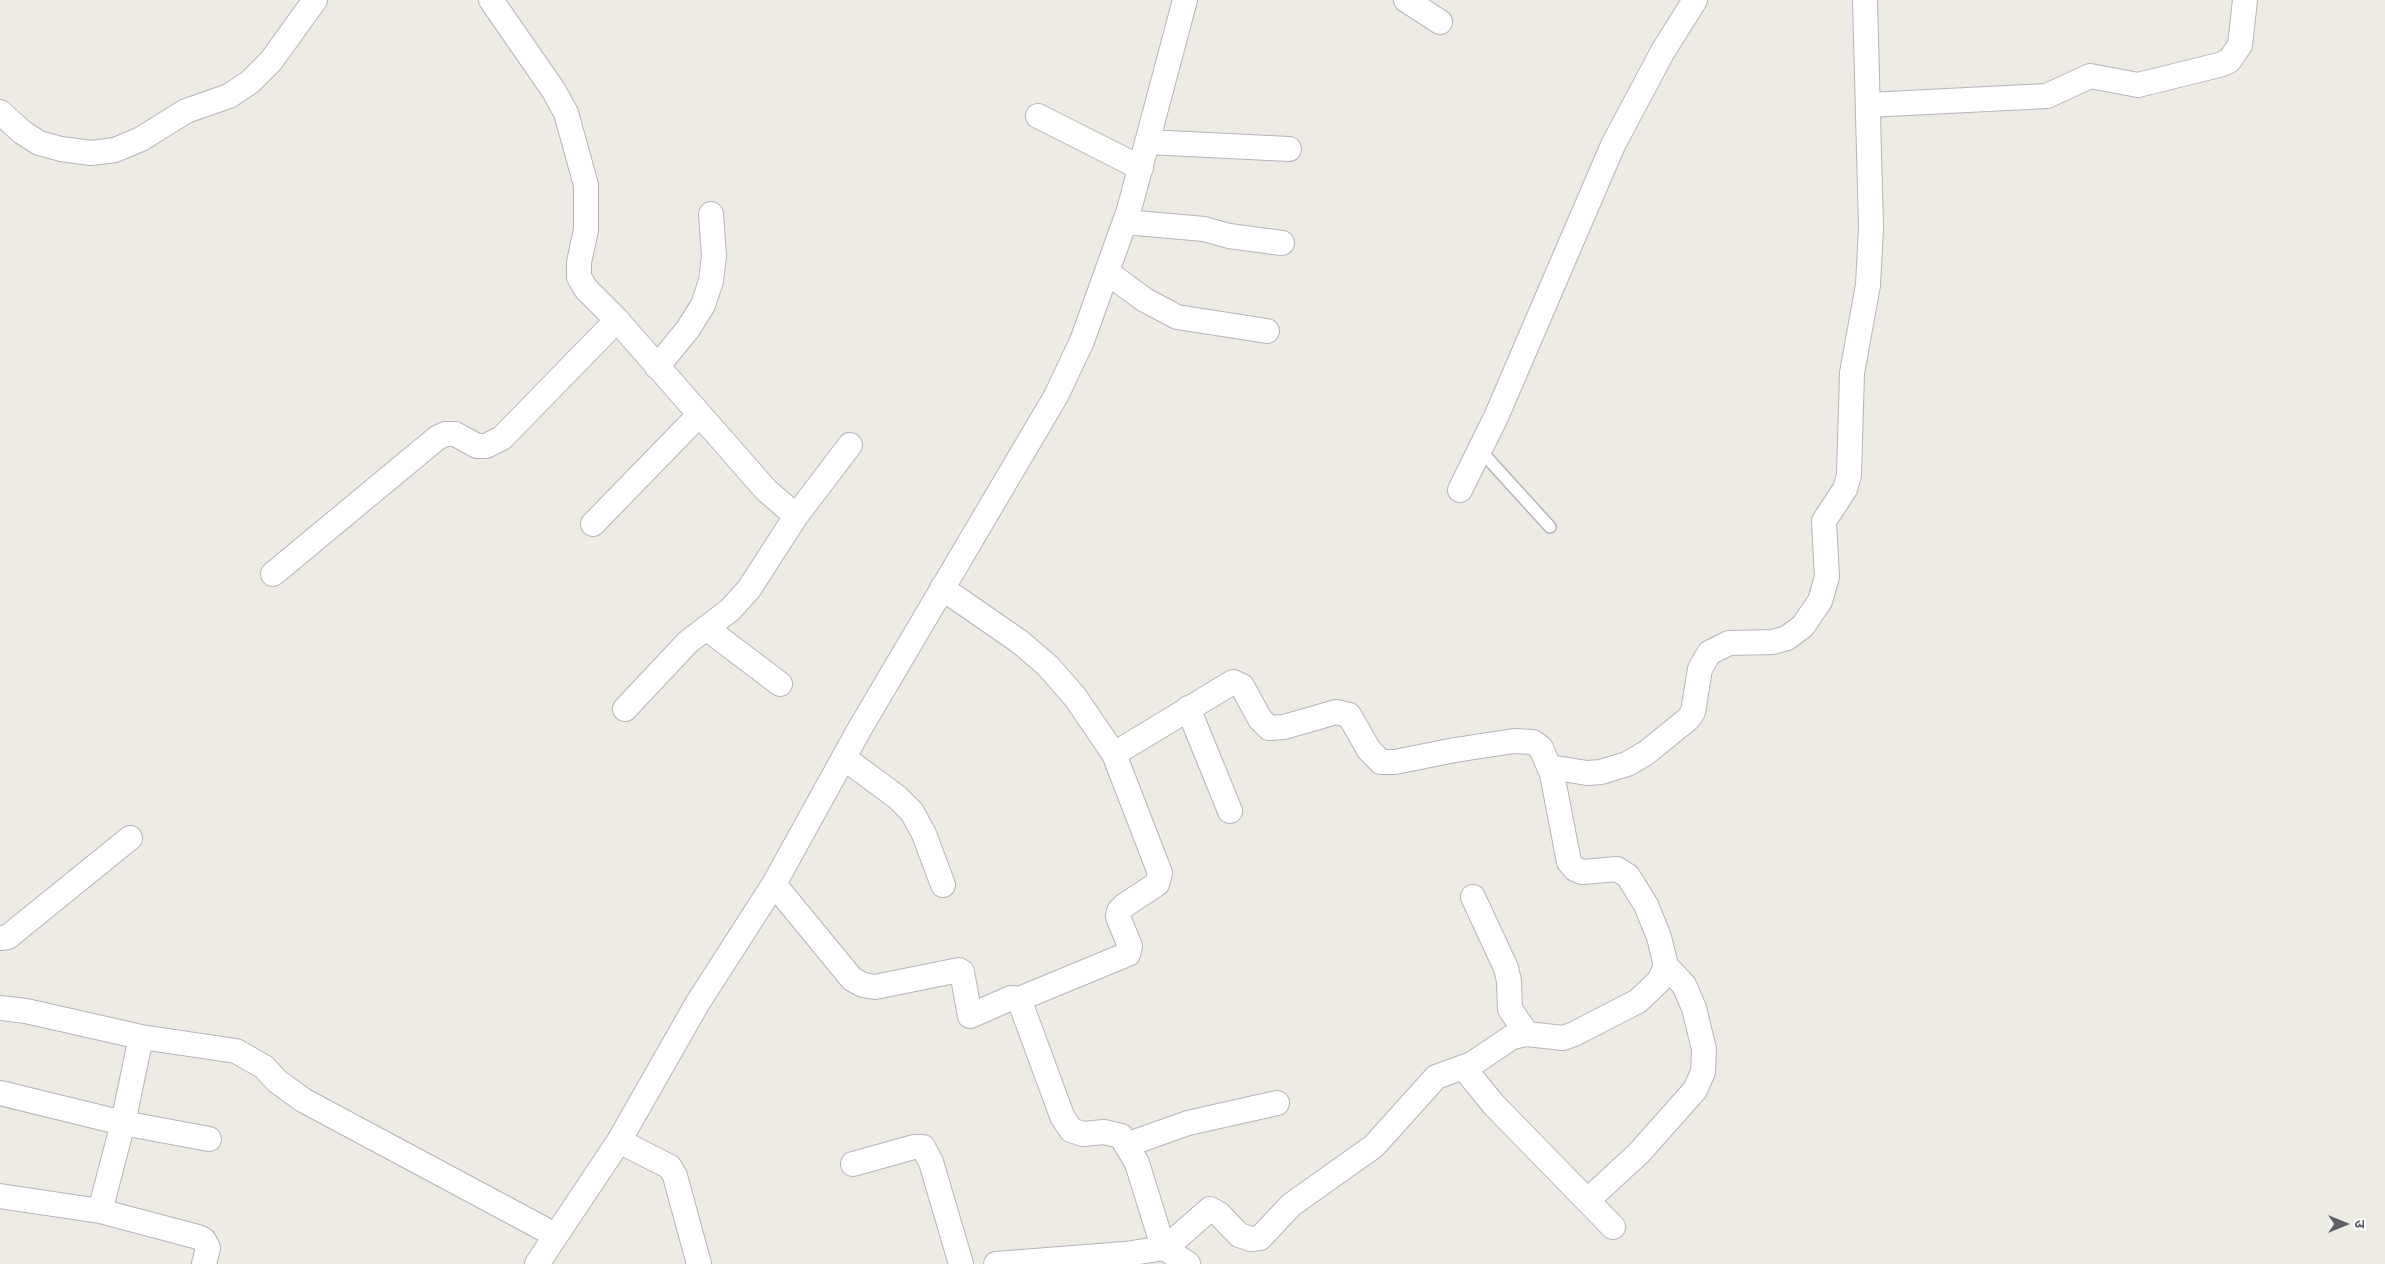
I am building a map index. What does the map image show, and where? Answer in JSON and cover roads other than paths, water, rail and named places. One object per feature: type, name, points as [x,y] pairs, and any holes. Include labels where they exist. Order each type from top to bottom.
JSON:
[{"type":"street","points":[[0,112],[22,132],[39,143],[60,150],[91,153],[115,150],[141,139],[186,111],[229,96],[250,82],[271,60],[315,0]]},
{"type":"street","points":[[491,0],[554,91],[566,113],[586,185],[586,230],[579,262],[579,277],[586,290],[617,320],[766,490],[796,516]]},
{"type":"street","points":[[537,1264],[619,1140],[697,1004],[774,884],[942,588],[1056,396],[1082,341],[1125,222],[1148,142],[1184,0]]},
{"type":"street","points":[[1406,0],[1440,22]]},
{"type":"street","points":[[1460,490],[1496,417],[1613,145],[1663,51],[1695,0]]},
{"type":"street","points":[[1550,767],[1587,773],[1601,772],[1627,764],[1646,753],[1688,719],[1693,712],[1700,669],[1710,653],[1729,643],[1773,642],[1787,638],[1803,626],[1820,601],[1827,577],[1824,521],[1845,489],[1850,476],[1852,373],[1868,284],[1871,228],[1864,0]]},
{"type":"street","points":[[1868,105],[2047,96],[2090,76],[2138,85],[2219,66],[2229,61],[2240,45],[2245,0]]},
{"type":"street","points":[[1038,116],[1140,168]]},
{"type":"street","points":[[1148,142],[1289,149]]},
{"type":"street","points":[[657,366],[688,329],[703,305],[711,281],[714,256],[711,214]]},
{"type":"street","points":[[1125,222],[1204,229],[1229,236],[1282,243]]},
{"type":"street","points":[[1108,273],[1145,300],[1178,317],[1267,332]]},
{"type":"street","points":[[273,574],[438,438],[446,434],[455,434],[477,446],[486,446],[502,438],[617,320]]},
{"type":"street","points":[[592,524],[699,415]]},
{"type":"street","points":[[625,709],[688,642],[730,610],[749,589],[796,516],[850,445]]},
{"type":"street","points":[[774,884],[852,979],[863,985],[875,987],[959,970],[962,972],[970,1016],[1011,998],[1019,999],[1128,954],[1130,946],[1118,917],[1119,911],[1124,905],[1156,884],[1160,877],[1158,866],[1114,754],[1075,697],[1048,666],[1020,642],[942,588]]},
{"type":"street","points":[[706,628],[780,684]]},
{"type":"street","points":[[1114,754],[1233,682],[1242,686],[1260,720],[1269,728],[1284,727],[1336,712],[1348,714],[1369,750],[1381,762],[1395,762],[1455,750],[1523,741],[1533,742],[1541,748],[1550,767],[1569,862],[1575,869],[1582,872],[1618,869],[1628,876],[1646,905],[1659,936],[1666,966],[1684,986],[1694,1008],[1704,1049],[1703,1072],[1695,1090],[1639,1153],[1588,1200]]},
{"type":"street","points":[[1188,708],[1230,811]]},
{"type":"street","points":[[844,758],[897,797],[912,812],[924,834],[943,885]]},
{"type":"street","points":[[0,938],[14,932],[130,838]]},
{"type":"street","points":[[1473,897],[1506,968],[1510,981],[1510,1009],[1527,1034]]},
{"type":"street","points":[[996,1264],[1124,1254],[1163,1246],[1179,1237],[1210,1210],[1219,1214],[1239,1235],[1251,1239],[1260,1238],[1291,1205],[1374,1146],[1436,1077],[1472,1064],[1512,1037],[1527,1034],[1563,1038],[1574,1034],[1638,1000],[1659,981],[1666,966]]},
{"type":"street","points":[[1019,999],[1062,1116],[1071,1130],[1083,1134],[1104,1132],[1121,1136],[1137,1163],[1163,1246],[1188,1264]]},
{"type":"street","points":[[0,1008],[26,1011],[141,1037],[236,1051],[253,1059],[303,1100],[555,1235]]},
{"type":"street","points":[[100,1211],[123,1123],[141,1037]]},
{"type":"street","points":[[1463,1067],[1494,1105],[1613,1227]]},
{"type":"street","points":[[0,1093],[123,1123],[209,1139]]},
{"type":"street","points":[[1126,1145],[1196,1121],[1278,1102]]},
{"type":"street","points":[[619,1140],[670,1167],[699,1264]]},
{"type":"street","points":[[853,1164],[914,1148],[924,1148],[931,1162],[961,1264]]},
{"type":"street","points":[[0,1196],[100,1211],[198,1237],[204,1240],[208,1248],[204,1264]]},
{"type":"lane","points":[[1480,450],[1550,527]]}]
